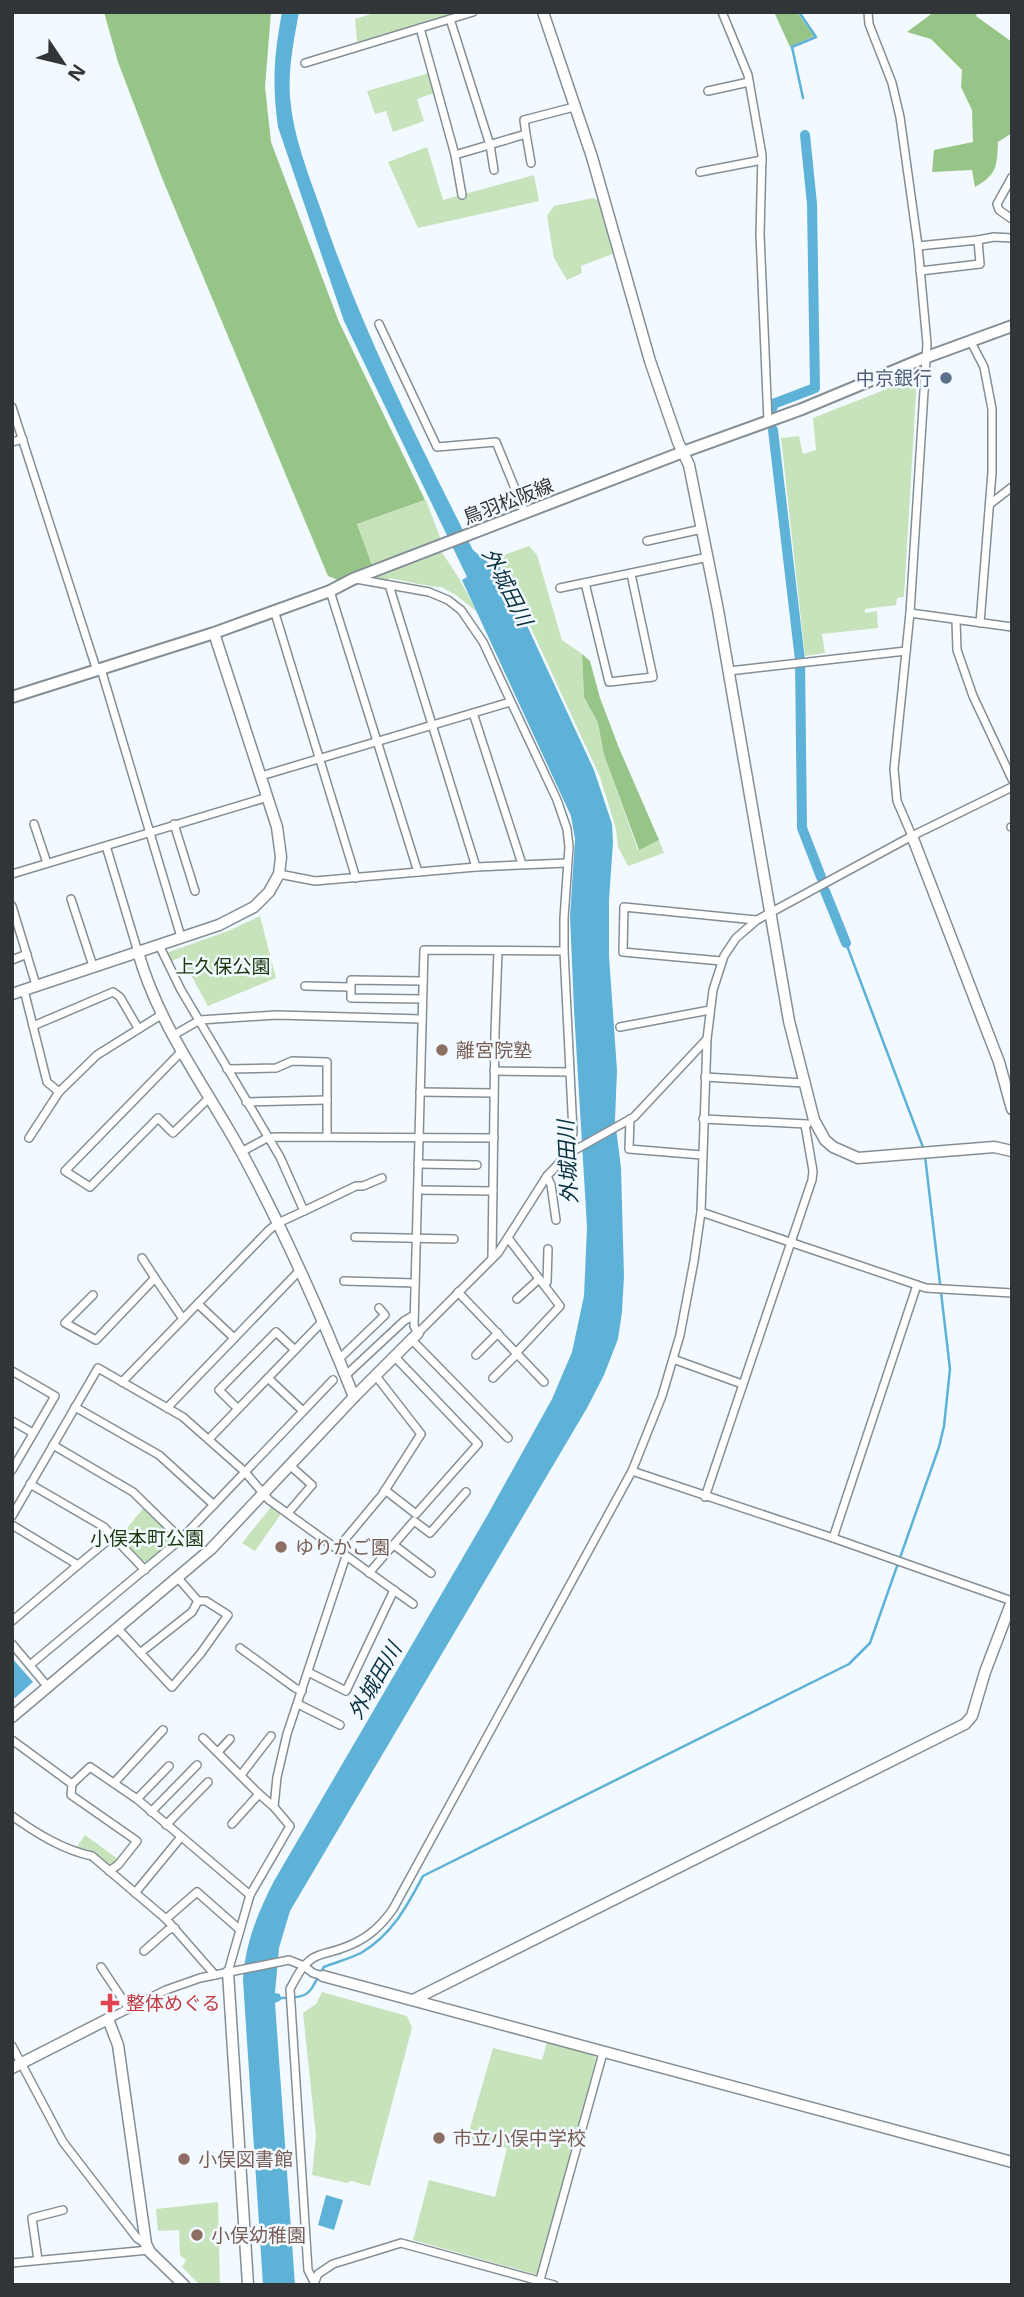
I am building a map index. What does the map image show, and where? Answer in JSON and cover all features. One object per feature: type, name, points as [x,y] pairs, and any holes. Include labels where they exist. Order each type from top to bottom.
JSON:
[{"type":"main road","name":"鳥羽松阪線","points":[[12,697],[214,633],[330,591],[353,579],[478,530],[768,422],[927,357],[1012,326]]},
{"type":"street","points":[[305,63],[473,12]]},
{"type":"street","points":[[543,12],[592,157],[650,362],[688,465],[708,557],[769,913],[810,1122],[813,1171],[705,1497]]},
{"type":"street","points":[[722,12],[749,82],[762,160],[760,234],[768,422]]},
{"type":"street","points":[[868,12],[869,24],[892,83],[900,117],[918,246],[927,357],[910,613],[894,783],[897,801],[999,1062],[1012,1110]]},
{"type":"street","points":[[450,19],[490,145],[494,170]]},
{"type":"street","points":[[420,28],[462,195]]},
{"type":"street","points":[[708,91],[749,82]]},
{"type":"street","points":[[531,163],[524,120],[574,107]]},
{"type":"street","points":[[454,155],[526,134]]},
{"type":"street","points":[[701,172],[762,160]]},
{"type":"street","points":[[1012,177],[999,197],[997,207],[1012,219]]},
{"type":"street","points":[[918,246],[994,237],[1012,238]]},
{"type":"street","points":[[920,271],[980,264],[978,240]]},
{"type":"street","points":[[379,324],[437,447],[496,442],[525,513]]},
{"type":"street","points":[[971,342],[985,367],[992,409],[990,504],[980,623]]},
{"type":"street","points":[[12,407],[99,670],[181,937]]},
{"type":"street","points":[[12,442],[23,439]]},
{"type":"street","points":[[990,504],[1012,487]]},
{"type":"street","points":[[647,541],[702,528]]},
{"type":"street","points":[[560,588],[708,557]]},
{"type":"street","points":[[585,583],[609,682],[653,677],[631,575]]},
{"type":"street","points":[[353,579],[429,592],[448,600],[461,610],[478,632],[564,817],[569,847],[564,951],[572,1152]]},
{"type":"street","points":[[389,585],[476,867]]},
{"type":"street","points":[[330,591],[418,872]]},
{"type":"street","points":[[274,610],[356,878]]},
{"type":"street","points":[[910,613],[1012,627]]},
{"type":"street","points":[[956,620],[957,650],[969,685],[1012,779]]},
{"type":"street","points":[[12,994],[219,925],[254,907],[269,892],[279,874],[280,842],[268,797],[214,633]]},
{"type":"street","points":[[729,671],[905,652]]},
{"type":"street","points":[[261,776],[510,702]]},
{"type":"street","points":[[473,713],[522,864]]},
{"type":"street","points":[[315,2283],[308,2270],[290,1989],[304,1966],[314,1957],[343,1948],[370,1935],[393,1909],[632,1471],[652,1423],[673,1360],[685,1311],[701,1212],[703,1119],[710,1010],[721,961],[736,937],[757,920],[912,836],[1012,787]]},
{"type":"street","points":[[12,874],[268,797]]},
{"type":"street","points":[[34,824],[47,863]]},
{"type":"street","points":[[174,824],[195,891]]},
{"type":"street","points":[[106,846],[138,952],[161,1015],[241,1152],[278,1223],[354,1397]]},
{"type":"street","points":[[279,874],[315,881],[476,867],[567,863]]},
{"type":"street","points":[[71,899],[93,966]]},
{"type":"street","points":[[12,906],[36,985]]},
{"type":"street","points":[[721,961],[623,952],[624,907],[757,920]]},
{"type":"street","points":[[159,944],[181,990],[280,1157],[304,1211]]},
{"type":"street","points":[[508,1438],[414,1336],[424,950],[564,951]]},
{"type":"street","points":[[492,1258],[498,951]]},
{"type":"street","points":[[12,960],[27,954]]},
{"type":"street","points":[[422,999],[351,998],[350,987],[351,980],[423,981]]},
{"type":"street","points":[[304,986],[350,987]]},
{"type":"street","points":[[24,990],[47,1082],[59,1092]]},
{"type":"street","points":[[33,1026],[113,992],[120,997],[138,1028]]},
{"type":"street","points":[[620,1027],[710,1010]]},
{"type":"street","points":[[29,1138],[59,1092],[97,1055],[161,1015]]},
{"type":"street","points":[[172,1036],[200,1020],[276,1015],[422,1019]]},
{"type":"street","points":[[12,1717],[218,1542],[354,1397],[492,1258],[508,1238],[547,1176],[572,1152],[628,1121],[707,1040]]},
{"type":"street","points":[[181,1052],[65,1171],[90,1187],[158,1118],[173,1133],[209,1098]]},
{"type":"street","points":[[227,1069],[276,1068],[292,1061],[327,1062],[327,1137]]},
{"type":"street","points":[[494,1071],[569,1072]]},
{"type":"street","points":[[705,1077],[804,1083]]},
{"type":"street","points":[[420,1092],[494,1093]]},
{"type":"street","points":[[246,1102],[327,1100]]},
{"type":"street","points":[[703,1119],[810,1122],[825,1140],[847,1154],[872,1158],[995,1147],[1012,1151]]},
{"type":"street","points":[[628,1121],[629,1149],[702,1155]]},
{"type":"street","points":[[241,1152],[268,1138],[494,1138]]},
{"type":"street","points":[[418,1164],[477,1165]]},
{"type":"street","points":[[547,1176],[551,1185],[556,1220]]},
{"type":"street","points":[[122,1382],[278,1223],[356,1185],[363,1186],[382,1178]]},
{"type":"street","points":[[418,1190],[493,1191]]},
{"type":"street","points":[[701,1212],[917,1285],[945,1290],[1012,1293]]},
{"type":"street","points":[[355,1237],[454,1239]]},
{"type":"street","points":[[493,1378],[560,1306],[508,1238]]},
{"type":"street","points":[[517,1299],[542,1282],[547,1282],[548,1249]]},
{"type":"street","points":[[142,1258],[183,1320]]},
{"type":"street","points":[[167,1408],[300,1270]]},
{"type":"street","points":[[93,1295],[65,1323],[96,1340],[155,1278]]},
{"type":"street","points":[[344,1282],[415,1283]]},
{"type":"street","points":[[833,1538],[917,1285]]},
{"type":"street","points":[[458,1292],[544,1382]]},
{"type":"street","points":[[198,1304],[234,1338]]},
{"type":"street","points":[[339,1359],[384,1315],[379,1308]]},
{"type":"street","points":[[345,1376],[404,1321],[414,1315]]},
{"type":"street","points":[[209,1439],[323,1321]]},
{"type":"street","points":[[238,1409],[219,1390],[276,1332],[295,1350]]},
{"type":"street","points":[[476,1355],[498,1334]]},
{"type":"street","points":[[385,1490],[416,1514],[478,1444],[394,1356]]},
{"type":"street","points":[[673,1360],[742,1384]]},
{"type":"street","points":[[12,1516],[98,1368],[183,1417],[244,1471],[263,1494],[412,1604]]},
{"type":"street","points":[[12,1371],[55,1396],[12,1470]]},
{"type":"street","points":[[337,1549],[385,1490],[421,1434],[376,1376]]},
{"type":"street","points":[[268,1378],[303,1411]]},
{"type":"street","points":[[30,1665],[181,1539],[333,1380]]},
{"type":"street","points":[[75,1407],[159,1455],[214,1505]]},
{"type":"street","points":[[12,1421],[33,1433]]},
{"type":"street","points":[[53,1445],[133,1492],[181,1539]]},
{"type":"street","points":[[288,1513],[312,1485],[294,1469]]},
{"type":"street","points":[[413,2000],[965,1724],[972,1716],[985,1672],[1012,1601],[632,1471]]},
{"type":"street","points":[[30,1484],[104,1527],[145,1570]]},
{"type":"street","points":[[369,1573],[414,1521],[430,1533],[466,1492]]},
{"type":"street","points":[[12,1525],[78,1565]]},
{"type":"street","points":[[12,1621],[113,1536]]},
{"type":"street","points":[[394,1545],[431,1573]]},
{"type":"street","points":[[274,1807],[281,1757],[346,1556]]},
{"type":"street","points":[[118,1629],[172,1687],[228,1615],[206,1601],[198,1601],[178,1578]]},
{"type":"street","points":[[308,1672],[346,1691],[394,1591]]},
{"type":"street","points":[[140,1653],[192,1612],[198,1601]]},
{"type":"street","points":[[12,1644],[48,1688]]},
{"type":"street","points":[[240,1648],[302,1691]]},
{"type":"street","points":[[298,1704],[340,1725]]},
{"type":"street","points":[[114,1783],[163,1730]]},
{"type":"street","points":[[241,1774],[271,1736]]},
{"type":"street","points":[[203,1738],[290,1826],[250,1895],[239,1928],[231,1972],[248,2285]]},
{"type":"street","points":[[218,1752],[230,1739]]},
{"type":"street","points":[[12,1740],[72,1784]]},
{"type":"street","points":[[151,1812],[197,1765]]},
{"type":"street","points":[[136,1799],[169,1766]]},
{"type":"street","points":[[108,1871],[118,1865],[137,1841],[71,1795],[72,1784],[90,1767],[136,1799],[250,1895]]},
{"type":"street","points":[[166,1825],[208,1782]]},
{"type":"street","points":[[232,1824],[259,1794]]},
{"type":"street","points":[[14,1820],[80,1854],[92,1856],[166,1919],[215,1975]]},
{"type":"street","points":[[135,1893],[181,1837]]},
{"type":"street","points":[[166,1919],[197,1892],[239,1928]]},
{"type":"street","points":[[144,1951],[168,1930],[175,1928]]},
{"type":"street","points":[[16,2066],[184,1982],[289,1960],[319,1975],[1012,2162]]},
{"type":"street","points":[[101,1968],[129,2009]]},
{"type":"street","points":[[108,2019],[118,2045],[148,2247]]},
{"type":"street","points":[[12,2046],[16,2066],[63,2142],[137,2238],[184,2285]]},
{"type":"street","points":[[540,2280],[603,2053]]},
{"type":"street","points":[[38,2260],[32,2218],[64,2210]]},
{"type":"street","points":[[315,2283],[318,2274],[333,2264],[401,2243],[554,2285]]},
{"type":"street","points":[[12,2263],[148,2247]]},
{"type":"green space","points":[[104,12],[271,12],[265,87],[271,142],[339,322],[425,500],[357,524],[372,565],[338,580],[328,576],[162,178],[118,62]]},
{"type":"green space","points":[[378,12],[459,12],[357,42],[355,19]]},
{"type":"green space","points":[[774,12],[797,12],[814,36],[790,47]]},
{"type":"green space","points":[[934,12],[978,12],[976,16],[1012,42],[1012,133],[998,142],[992,174],[975,187],[972,170],[932,172],[934,150],[973,142],[972,110],[961,87],[962,70],[931,39],[907,32]]},
{"type":"green space","points":[[429,73],[434,93],[417,99],[424,121],[393,132],[386,111],[375,114],[367,91]]},
{"type":"green space","points":[[427,147],[443,200],[534,175],[539,201],[418,228],[388,162]]},
{"type":"green space","points":[[593,198],[601,202],[615,253],[581,266],[582,273],[567,280],[554,258],[547,216],[554,206]]},
{"type":"green space","points":[[917,377],[904,597],[897,598],[896,605],[865,609],[865,613],[877,611],[878,628],[822,634],[825,653],[805,656],[781,438],[799,436],[803,454],[816,450],[813,418]]},
{"type":"green space","points":[[426,500],[441,540],[372,565],[357,524]]},
{"type":"green space","points":[[529,546],[537,555],[562,640],[582,654],[584,697],[598,723],[604,755],[638,850],[659,840],[664,853],[628,866],[618,847],[616,829],[600,777],[498,557]]},
{"type":"green space","points":[[441,551],[477,612],[441,587],[389,578],[388,583],[369,579]]},
{"type":"green space","points":[[582,654],[590,661],[600,698],[619,748],[659,840],[639,850],[604,755],[598,723],[584,697]]},
{"type":"green space","name":"上久保公園","points":[[260,916],[276,978],[208,1006],[181,957],[170,962],[166,953],[228,931]]},
{"type":"green space","name":"小俣本町公園","points":[[144,1507],[173,1536],[173,1541],[148,1563],[120,1537]]},
{"type":"green space","points":[[271,1507],[281,1514],[255,1551],[242,1543]]},
{"type":"green space","points":[[85,1835],[118,1859],[115,1863],[108,1864],[94,1852],[76,1848]]},
{"type":"green space","points":[[322,1992],[407,2016],[412,2028],[370,2186],[312,2175],[316,2136],[303,2013],[316,2004]]},
{"type":"green space","points":[[547,2042],[594,2055],[596,2059],[538,2275],[413,2240],[429,2180],[495,2197],[507,2148],[467,2138],[493,2048],[542,2060]]},
{"type":"green space","points":[[218,2202],[220,2285],[200,2285],[182,2267],[186,2260],[180,2255],[179,2230],[158,2231],[156,2209]]},
{"type":"water","name":"外城田川","points":[[282,12],[299,12],[290,75],[294,126],[311,182],[354,297],[411,425],[473,550],[491,565],[498,563],[594,770],[612,824],[609,956],[617,1070],[615,1120],[621,1168],[624,1276],[618,1339],[587,1408],[290,1911],[279,1948],[275,1993],[280,1994],[281,2000],[275,2003],[295,2285],[263,2285],[243,1980],[253,1929],[274,1881],[487,1516],[552,1399],[572,1352],[584,1296],[587,1227],[570,916],[575,839],[571,816],[462,580],[467,577],[344,321],[278,127],[275,69]]},
{"type":"water","points":[[12,1658],[33,1682],[15,1698],[12,1696]]},
{"type":"water","points":[[326,2195],[343,2200],[334,2230],[318,2225]]},
{"type":"waterway","points":[[799,12],[816,37],[792,47],[803,98]]},
{"type":"waterway","points":[[773,407],[773,404],[815,388],[812,204],[805,135]]},
{"type":"waterway","points":[[773,430],[800,660],[802,828],[821,877]]},
{"type":"waterway","points":[[825,891],[846,943]]},
{"type":"waterway","points":[[846,943],[924,1150]]},
{"type":"waterway","points":[[280,1998],[304,1995],[312,1988],[324,1967],[361,1953],[382,1938],[405,1909],[423,1876],[849,1664],[870,1643],[944,1426],[950,1369],[925,1156]]},
{"type":"place","name":"中京銀行","points":[[946,378]]},
{"type":"place","name":"離宮院塾","points":[[442,1050]]},
{"type":"place","name":"ゆりかご園","points":[[281,1547]]},
{"type":"place","name":"整体めぐる","points":[[110,2003]]},
{"type":"place","name":"市立小俣中学校","points":[[439,2138]]},
{"type":"place","name":"小俣図書館","points":[[184,2159]]},
{"type":"place","name":"小俣幼稚園","points":[[197,2235]]}]
